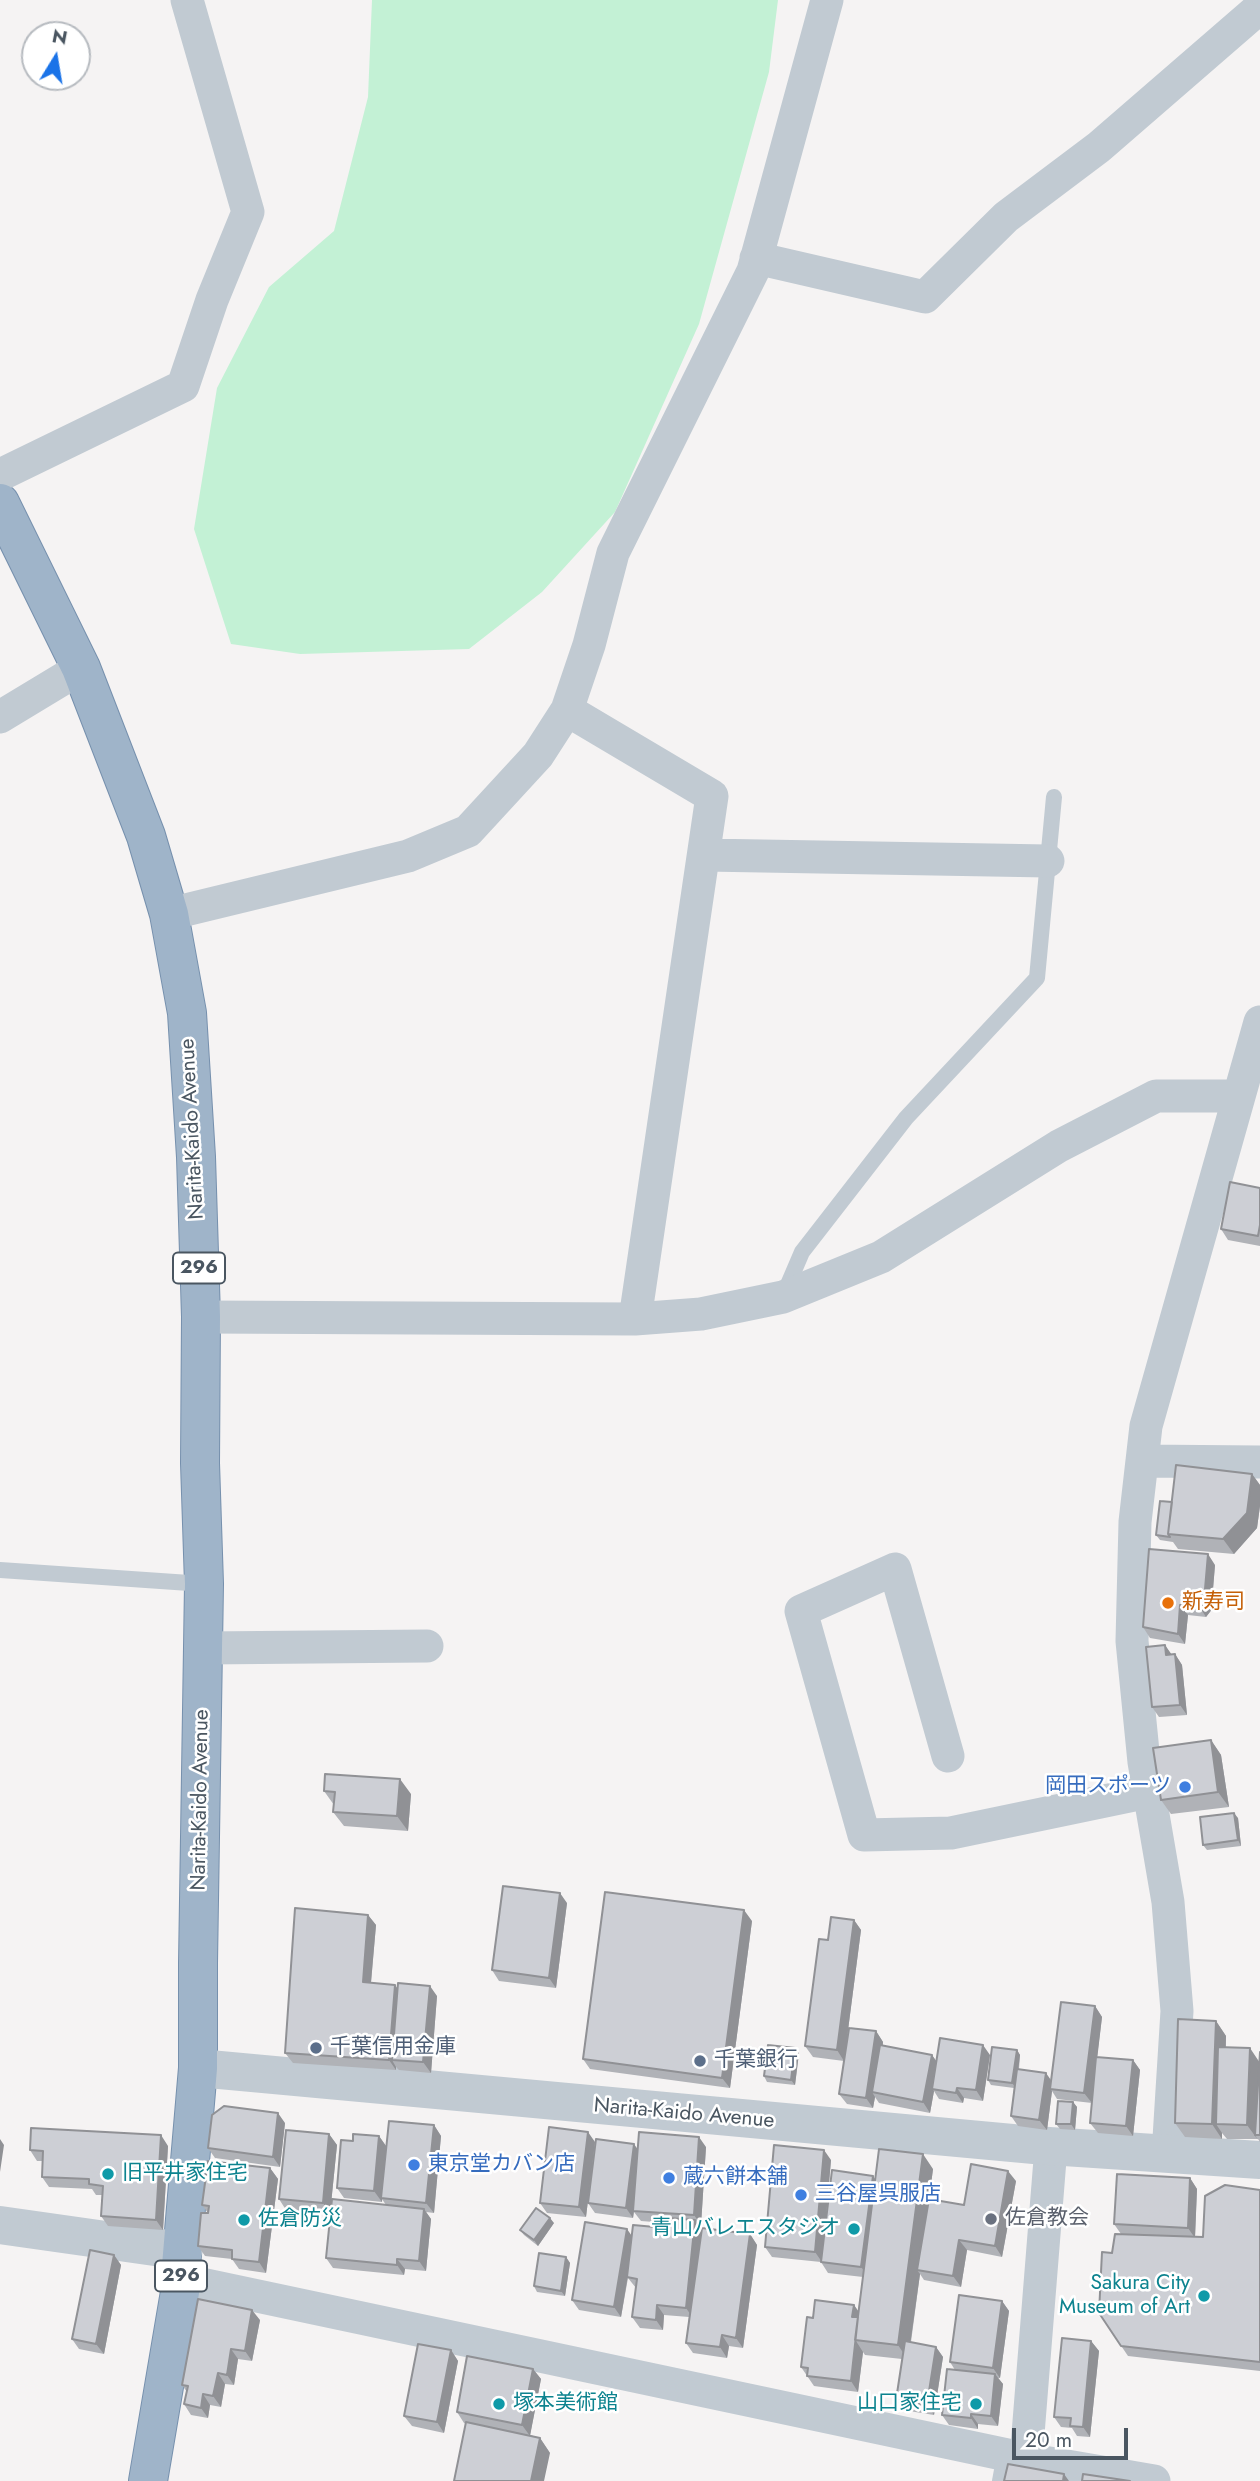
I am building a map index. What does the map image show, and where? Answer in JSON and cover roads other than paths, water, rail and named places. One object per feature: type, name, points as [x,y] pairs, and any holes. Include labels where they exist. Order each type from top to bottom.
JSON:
[{"type":"highway","name":"Narita-Kaido Avenue","points":[[0,503],[81,668],[146,836],[169,914],[187,1013],[196,1157],[201,1317],[200,1463],[204,1584],[198,2068]]},
{"type":"highway","name":"296","points":[[148,2481],[183,2265],[198,2068]]},
{"type":"street","points":[[0,475],[183,386],[212,300],[248,212],[187,0]]},
{"type":"street","points":[[169,914],[408,856],[468,831],[538,755],[567,710],[589,645],[613,553],[753,271],[827,0]]},
{"type":"street","points":[[756,258],[925,297],[1006,217],[1099,147],[1256,11],[1260,13]]},
{"type":"street","points":[[0,718],[81,668]]},
{"type":"street","points":[[567,710],[712,796],[635,1319]]},
{"type":"street","points":[[705,855],[1048,861]]},
{"type":"street","points":[[1168,2154],[1177,2011],[1168,1902],[1148,1792],[1132,1640],[1135,1522],[1146,1426],[1260,1022]]},
{"type":"street","points":[[201,1317],[635,1319],[701,1314],[783,1297],[881,1256],[1059,1146],[1156,1096],[1238,1096]]},
{"type":"street","points":[[1142,1461],[1260,1462]]},
{"type":"street","points":[[948,1756],[895,1569],[801,1611],[864,1835],[951,1833],[1148,1792]]},
{"type":"street","points":[[204,1648],[427,1646]]},
{"type":"street","name":"Narita-Kaido Avenue","points":[[198,2068],[1051,2147],[1260,2160]]},
{"type":"street","points":[[1011,2465],[1051,2147]]},
{"type":"street","points":[[0,2225],[183,2265],[1011,2465],[1154,2481]]},
{"type":"lane","points":[[783,1297],[802,1252],[906,1118],[1037,978],[1054,797]]},
{"type":"lane","points":[[0,1570],[204,1584]]},
{"type":"place","name":"新寿司","points":[[1168,1603]]},
{"type":"place","name":"岡田スポーツ","points":[[1185,1787]]},
{"type":"place","name":"千葉信用金庫","points":[[316,2048]]},
{"type":"place","name":"千葉銀行","points":[[700,2061]]},
{"type":"place","name":"東京堂カバン店","points":[[414,2165]]},
{"type":"place","name":"旧平井家住宅","points":[[108,2174]]},
{"type":"place","name":"蔵六餅本舗","points":[[669,2178]]},
{"type":"place","name":"三谷屋呉服店","points":[[801,2195]]},
{"type":"place","name":"佐倉教会","points":[[991,2219]]},
{"type":"place","name":"佐倉防災","points":[[244,2220]]},
{"type":"place","name":"青山バレエスタジオ","points":[[854,2229]]},
{"type":"place","name":"Sakura City Museum of Art","points":[[1204,2296]]},
{"type":"place","name":"塚本美術館","points":[[499,2404]]},
{"type":"place","name":"山口家住宅","points":[[976,2404]]}]
